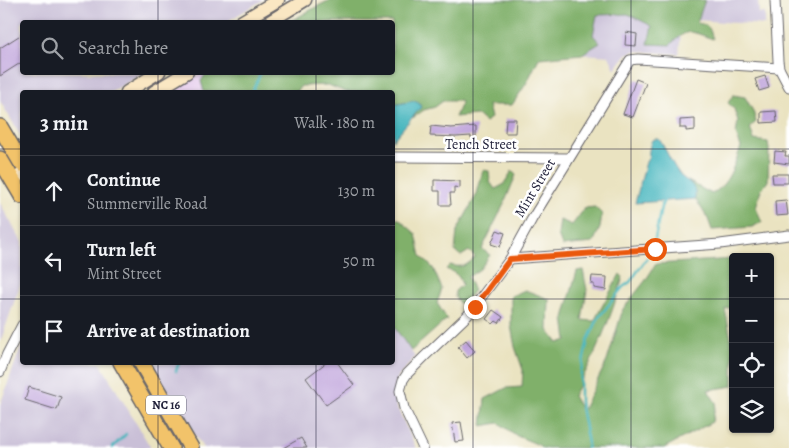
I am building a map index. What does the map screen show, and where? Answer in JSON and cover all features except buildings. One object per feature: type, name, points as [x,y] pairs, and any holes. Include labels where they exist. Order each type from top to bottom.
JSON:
[{"type":"highway","points":[[0,127],[15,166],[20,187]]},
{"type":"highway","name":"NC 16","points":[[123,365],[171,448]]},
{"type":"highway","name":"NC 16","points":[[142,365],[191,448]]},
{"type":"main road","points":[[244,20],[278,0]]},
{"type":"main road","points":[[272,20],[305,0]]},
{"type":"main road","points":[[130,90],[155,75]]},
{"type":"main road","points":[[157,90],[182,75]]},
{"type":"street","points":[[774,0],[780,68],[789,87]]},
{"type":"street","name":"Mint Street","points":[[423,448],[404,408],[400,391],[403,380],[468,315],[510,259],[532,219],[627,64],[632,59],[780,68]]},
{"type":"street","name":"Tench Street","points":[[395,158],[569,158]]},
{"type":"street","points":[[510,259],[702,245],[789,235]]},
{"type":"street","points":[[0,372],[20,329]]},
{"type":"shaded area","points":[[0,0],[263,0],[229,20],[20,20],[20,75],[141,75],[114,90],[20,90],[20,135],[0,101]]},
{"type":"shaded area","points":[[330,0],[758,0],[759,13],[765,13],[765,25],[682,19],[679,54],[635,51],[627,54],[615,69],[609,56],[474,45],[466,81],[264,87],[262,75],[395,75],[395,20],[293,20]]},
{"type":"shaded area","points":[[198,75],[257,75],[223,90],[171,90]]},
{"type":"shaded area","points":[[220,87],[264,87],[265,90],[219,90]]},
{"type":"shaded area","points":[[0,203],[20,238],[20,285],[0,343]]},
{"type":"shaded area","points":[[395,328],[415,357],[399,376],[396,382],[395,393],[396,405],[416,448],[203,448],[150,365],[395,365]]},
{"type":"shaded area","points":[[20,350],[20,365],[101,365],[151,448],[0,448],[0,405]]},
{"type":"green space","points":[[330,0],[705,0],[697,23],[708,27],[713,39],[690,32],[681,35],[670,45],[648,44],[652,26],[628,14],[597,15],[593,35],[600,43],[582,54],[539,58],[526,84],[512,105],[488,105],[491,118],[485,122],[477,115],[455,117],[461,103],[460,101],[443,101],[412,118],[421,107],[414,101],[395,105],[395,90],[341,90],[328,85],[301,86],[298,90],[203,90],[201,81],[205,75],[395,75],[395,20],[293,20]]},
{"type":"green space","points":[[733,95],[745,97],[753,111],[756,122],[750,127],[754,140],[768,142],[768,181],[761,190],[756,208],[762,222],[752,227],[712,230],[708,219],[695,199],[695,191],[688,181],[712,194],[727,179],[741,147],[736,134],[738,121],[734,109],[728,103]]},
{"type":"green space","points":[[483,170],[489,171],[490,182],[495,189],[503,185],[512,171],[516,175],[482,249],[490,255],[480,269],[468,277],[474,291],[462,304],[455,297],[455,291],[462,285],[459,278],[446,269],[450,265],[464,266],[475,257],[469,251],[461,256],[455,251],[457,231],[477,194]]},
{"type":"green space","points":[[595,207],[602,214],[600,228],[593,243],[562,246],[558,235],[560,220],[572,225],[585,208]]},
{"type":"green space","points":[[395,219],[399,219],[416,234],[421,256],[433,268],[442,289],[437,303],[447,319],[411,351],[395,328]]},
{"type":"green space","points":[[729,259],[729,308],[725,309],[729,329],[729,387],[708,390],[716,403],[712,422],[664,448],[541,448],[539,445],[517,436],[499,423],[482,426],[485,399],[506,388],[522,387],[523,370],[515,347],[511,326],[511,296],[525,290],[549,299],[548,330],[558,343],[567,340],[564,318],[577,271],[583,270],[587,290],[582,320],[594,321],[620,274],[623,277],[601,338],[573,396],[582,411],[607,361],[623,309],[656,264]]},
{"type":"water","points":[[414,101],[419,103],[421,107],[395,138],[395,105]]},
{"type":"water","points":[[653,139],[659,139],[679,173],[693,186],[695,199],[635,203]]},
{"type":"waterway","points":[[253,90],[260,75]]},
{"type":"waterway","points":[[655,239],[661,207],[665,198]]},
{"type":"waterway","points":[[587,448],[588,443],[580,402],[580,390],[581,371],[588,340],[599,317],[623,287],[630,282],[647,258]]},
{"type":"waterway","points":[[176,371],[178,365]]},
{"type":"waterway","points":[[112,448],[126,434]]},
{"type":"route","points":[[475,307],[510,259],[655,249]]}]
